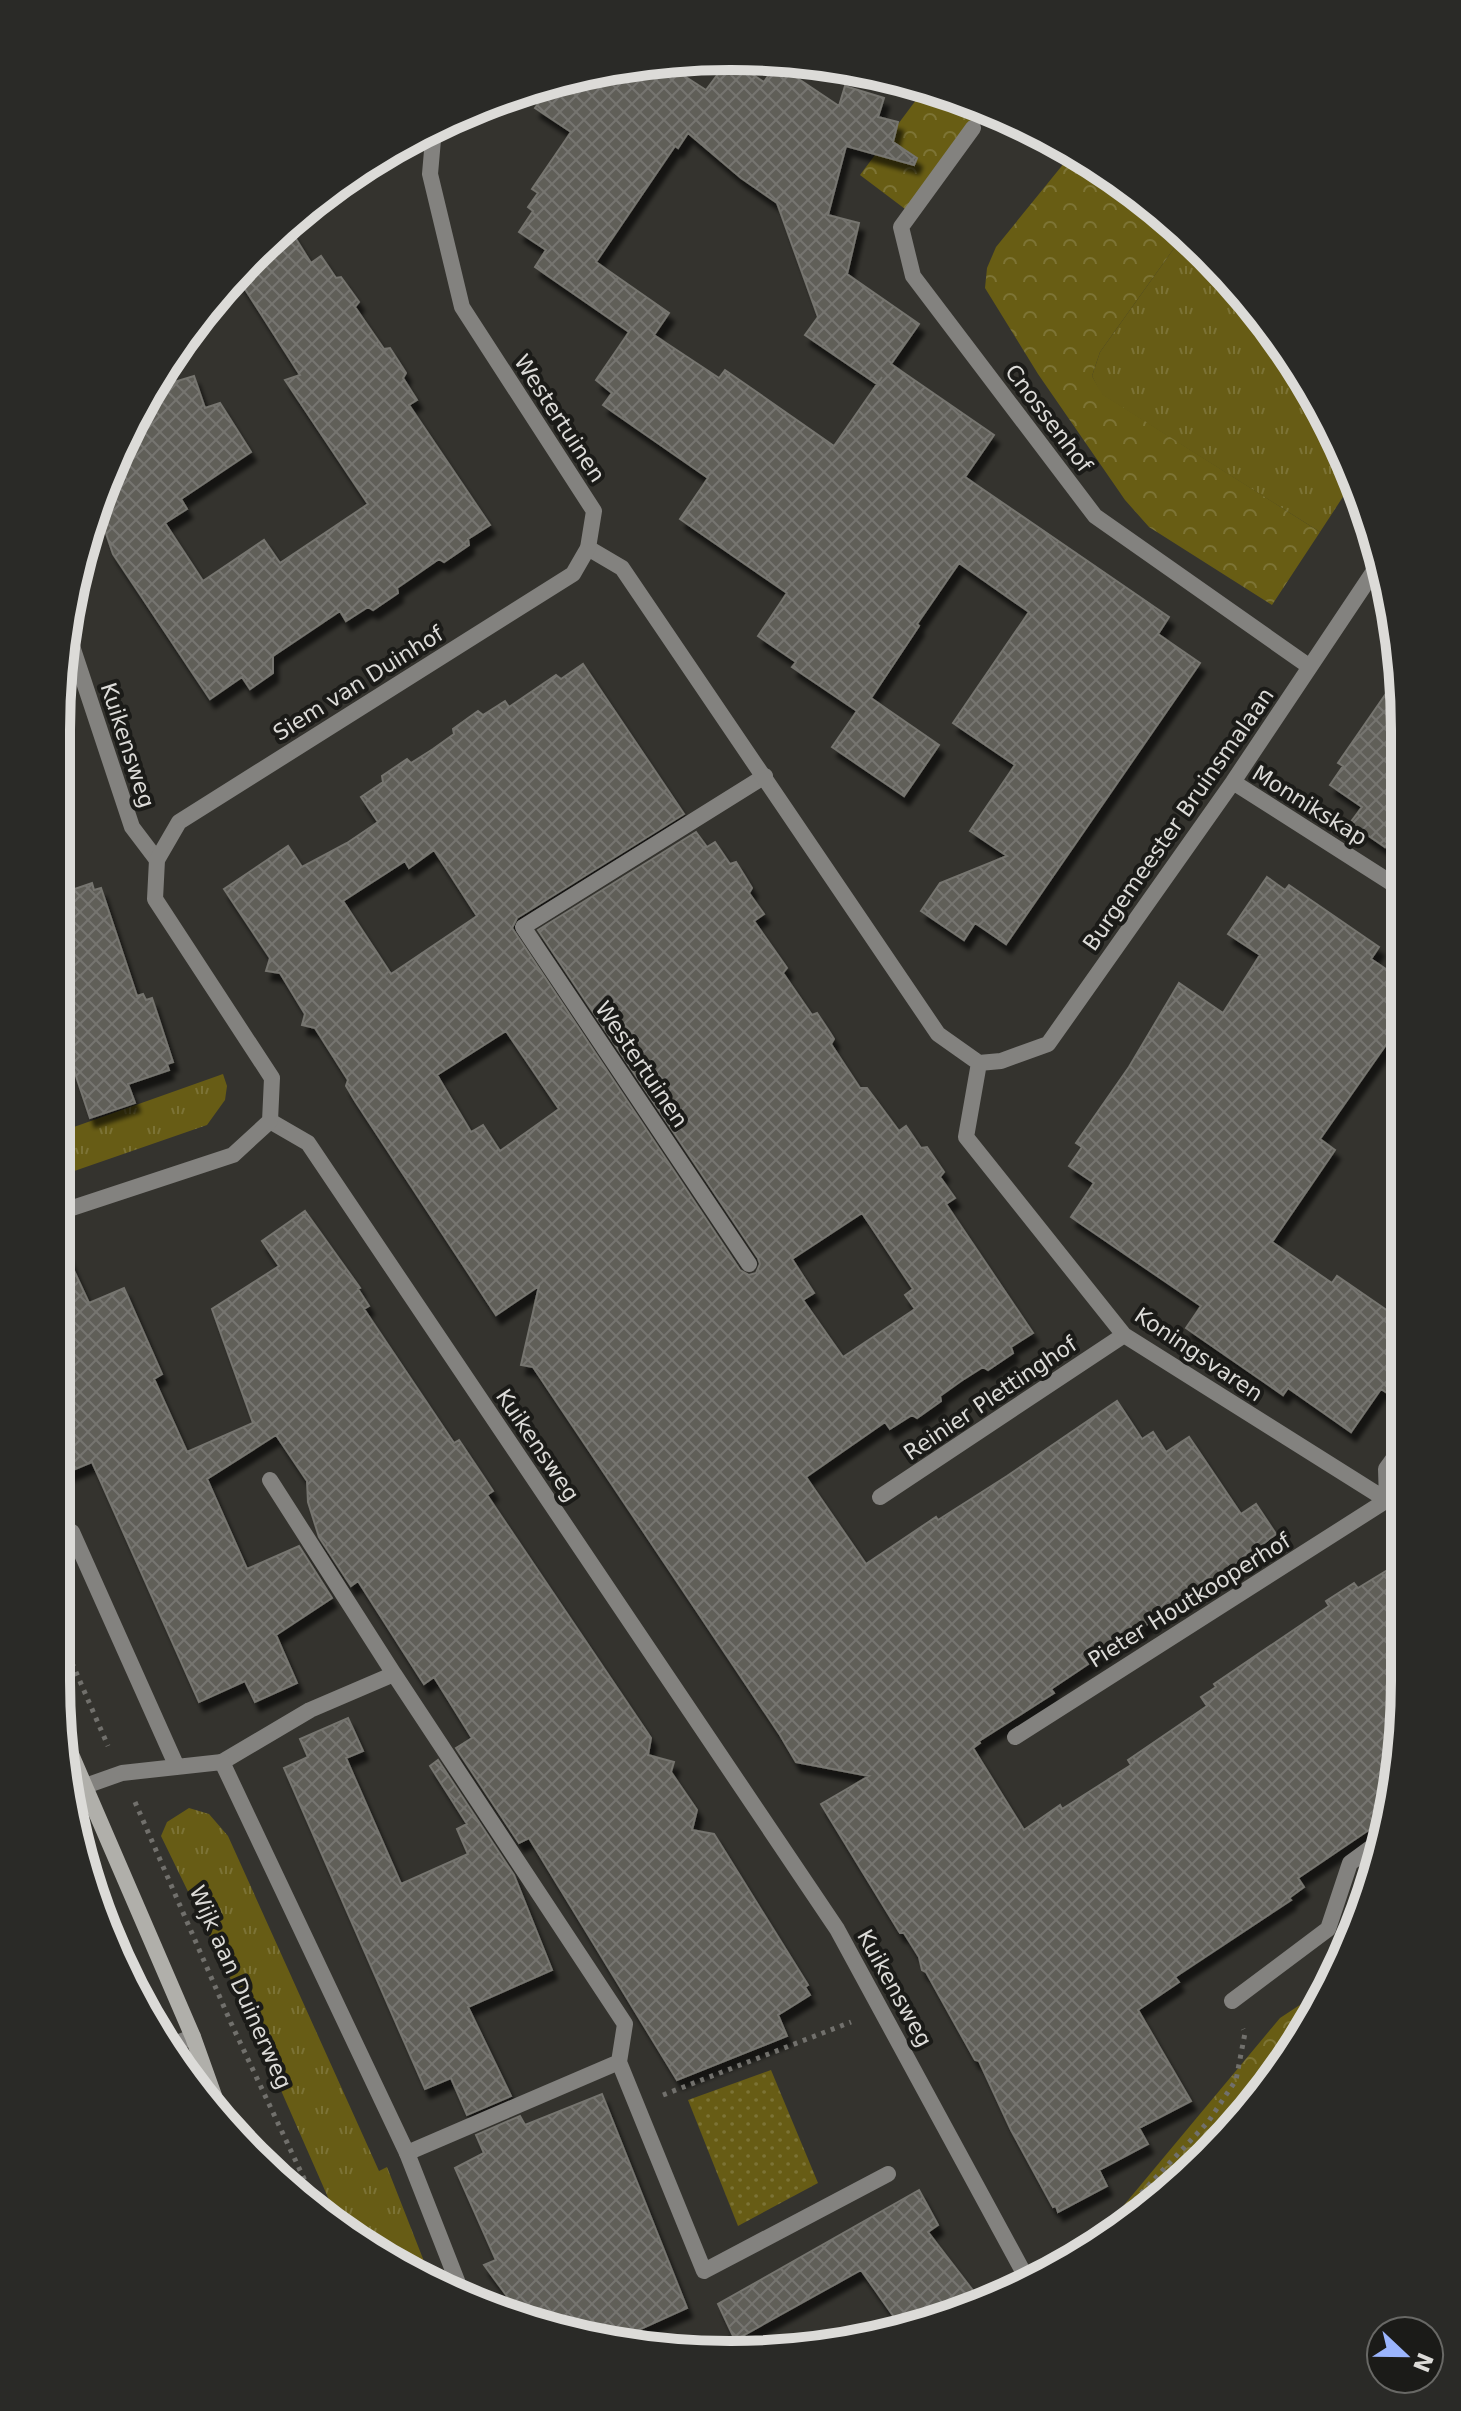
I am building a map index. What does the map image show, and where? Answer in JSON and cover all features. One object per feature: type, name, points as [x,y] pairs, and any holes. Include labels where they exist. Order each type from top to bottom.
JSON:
[{"type":"main road","points":[[80,1788],[193,2037],[212,2090]]},
{"type":"street","name":"Cnossenhof","points":[[973,128],[901,227],[913,276],[1095,516],[1310,667]]},
{"type":"street","name":"Westertuinen","points":[[433,141],[430,174],[462,307],[594,511],[588,548]]},
{"type":"street","points":[[588,548],[622,568],[938,1034],[979,1063]]},
{"type":"street","name":"Siem van Duinhof","points":[[157,860],[179,822],[573,574],[588,548]]},
{"type":"street","name":"Burgemeester Bruinsmalaan","points":[[979,1063],[1001,1061],[1048,1044],[1233,782],[1372,575]]},
{"type":"street","name":"Kuikensweg","points":[[75,654],[132,827],[157,860]]},
{"type":"street","name":"Westertuinen","points":[[749,1264],[523,927],[765,776]]},
{"type":"street","name":"Monnikskap","points":[[1233,782],[1391,883]]},
{"type":"street","points":[[70,1209],[233,1155],[270,1121],[272,1078],[155,899],[157,860]]},
{"type":"street","name":"Koningsvaren","points":[[979,1063],[966,1137],[1124,1335],[1391,1503]]},
{"type":"street","name":"Kuikensweg","points":[[270,1121],[308,1143],[837,1929],[1024,2273]]},
{"type":"street","name":"Reinier Plettinghof","points":[[880,1497],[1124,1335]]},
{"type":"street","points":[[1387,1500],[1386,1469],[1391,1462]]},
{"type":"street","points":[[270,1480],[625,2024],[619,2062],[704,2271],[888,2174]]},
{"type":"street","name":"Pieter Houtkooperhof","points":[[1015,1737],[1387,1500]]},
{"type":"street","points":[[72,1532],[177,1767]]},
{"type":"street","points":[[80,1788],[122,1773],[222,1762],[310,1710],[394,1674]]},
{"type":"street","points":[[222,1762],[407,2153],[457,2282]]},
{"type":"street","points":[[1232,2001],[1328,1929],[1350,1863],[1368,1850]]},
{"type":"street","points":[[178,2042],[193,2037]]},
{"type":"street","points":[[407,2153],[619,2062]]},
{"type":"path","name":"Wijk aan Duinerweg","points":[[70,1659],[231,2023],[309,2189]]},
{"type":"path","points":[[1125,2211],[1208,2122],[1236,2080],[1245,2033],[1232,2001]]},
{"type":"path","points":[[637,2106],[882,2010]]},
{"type":"green space","points":[[918,98],[975,117],[913,204],[913,215],[860,175]]},
{"type":"green space","points":[[1031,142],[1061,158],[1133,206],[1177,244],[1100,352],[1092,376],[1102,394],[1320,532],[1272,605],[1149,527],[1125,500],[1038,374],[985,288],[987,268],[996,247],[1065,162]]},
{"type":"green space","points":[[1177,244],[1198,263],[1255,328],[1303,400],[1323,438],[1346,492],[1320,532],[1101,394],[1092,376],[1100,352]]},
{"type":"green space","points":[[223,1074],[227,1086],[225,1100],[207,1125],[70,1172],[70,1128]]},
{"type":"green space","points":[[189,1808],[209,1814],[228,1836],[379,2171],[387,2167],[426,2267],[333,2208],[247,2013],[161,1836],[167,1822]]},
{"type":"green space","points":[[1310,1999],[1255,2083],[1227,2116],[1166,2177],[1112,2220],[1280,2018]]},
{"type":"green space","points":[[771,2070],[818,2183],[738,2226],[688,2100]]},
{"type":"building","points":[[721,70],[746,70],[764,82],[774,71],[789,73],[839,106],[845,86],[884,98],[878,117],[898,122],[893,142],[917,158],[914,165],[846,146],[828,215],[859,223],[847,274],[919,324],[891,364],[994,435],[965,477],[1169,617],[1158,634],[1200,663],[1006,944],[975,923],[964,940],[921,911],[940,883],[1007,856],[970,831],[1015,765],[953,723],[1029,612],[959,563],[917,624],[919,626],[871,698],[939,745],[904,796],[832,747],[857,711],[792,667],[796,662],[758,636],[787,593],[680,519],[708,478],[603,405],[612,393],[596,380],[629,332],[535,267],[546,250],[519,232],[533,211],[528,207],[538,193],[532,189],[571,132],[535,108],[542,98],[602,83],[678,72],[706,90]],"holes":[[[688,133],[741,178],[777,203],[818,317],[805,335],[877,384],[882,377],[834,446],[725,370],[719,378],[654,335],[669,313],[596,262],[675,146],[678,148]]]},
{"type":"building","points":[[294,235],[311,263],[321,256],[336,278],[341,277],[359,302],[355,307],[384,349],[390,348],[406,373],[403,378],[417,400],[409,405],[490,525],[468,539],[469,545],[444,562],[439,559],[397,588],[398,593],[373,610],[368,607],[346,621],[340,611],[273,656],[273,673],[250,689],[242,677],[210,699],[113,554],[103,525],[120,478],[158,400],[168,384],[194,376],[205,408],[220,403],[251,452],[181,499],[187,509],[165,523],[203,581],[264,540],[280,563],[368,504],[285,380],[300,375],[243,285]]},
{"type":"building","points":[[583,664],[684,814],[517,918],[512,928],[740,1270],[749,1275],[756,1273],[760,1264],[758,1258],[538,930],[696,832],[707,847],[715,842],[730,864],[736,862],[752,888],[749,893],[764,914],[754,921],[787,968],[783,973],[812,1015],[817,1013],[834,1039],[831,1044],[860,1088],[867,1088],[899,1131],[906,1126],[921,1148],[927,1147],[944,1172],[940,1177],[955,1198],[946,1204],[1033,1333],[1011,1347],[1013,1353],[988,1370],[983,1367],[961,1381],[940,1396],[941,1401],[917,1418],[912,1415],[890,1429],[885,1422],[806,1477],[866,1564],[936,1517],[938,1520],[1007,1476],[1117,1401],[1142,1439],[1153,1432],[1166,1452],[1189,1437],[1241,1514],[1256,1504],[1276,1534],[1230,1569],[1051,1689],[1054,1693],[979,1741],[973,1748],[1024,1830],[1060,1805],[1062,1809],[1131,1765],[1128,1760],[1207,1706],[1201,1697],[1216,1687],[1214,1684],[1329,1606],[1326,1601],[1354,1583],[1358,1588],[1391,1568],[1390,1724],[1374,1827],[1298,1878],[1304,1887],[1289,1898],[1291,1900],[1175,1977],[1179,1982],[1138,2010],[1191,2101],[1139,2128],[1148,2144],[1099,2170],[1107,2186],[1058,2212],[1011,2130],[979,2061],[975,2060],[926,1972],[922,1970],[919,1957],[904,1933],[900,1933],[821,1804],[869,1776],[796,1762],[533,1367],[521,1365],[539,1286],[496,1315],[355,1101],[346,1086],[348,1080],[315,1028],[302,1025],[305,1014],[280,973],[266,971],[270,958],[224,889],[288,846],[302,867],[347,843],[378,822],[361,797],[383,782],[382,776],[407,759],[411,763],[433,749],[478,711],[483,715],[505,701],[509,707],[556,675],[561,679]],"holes":[[[434,850],[477,916],[391,974],[343,901],[405,861],[409,868]],[[506,1031],[559,1109],[500,1151],[483,1125],[471,1132],[437,1075]],[[862,1213],[913,1289],[905,1295],[915,1309],[843,1357],[803,1300],[814,1293],[792,1259]]]},
{"type":"building","points":[[1390,688],[1391,838],[1385,847],[1350,823],[1362,807],[1330,785],[1343,766],[1338,763]]},
{"type":"building","points":[[1267,877],[1285,890],[1289,885],[1379,947],[1371,959],[1391,972],[1391,1038],[1320,1139],[1335,1150],[1272,1242],[1332,1283],[1337,1276],[1391,1313],[1391,1396],[1381,1389],[1351,1432],[1288,1388],[1283,1395],[1186,1328],[1201,1306],[1071,1217],[1094,1183],[1069,1166],[1082,1147],[1076,1143],[1129,1067],[1179,983],[1223,1013],[1260,955],[1228,934]]},
{"type":"building","points":[[92,883],[94,890],[101,888],[137,996],[143,994],[146,1000],[152,998],[173,1062],[167,1064],[169,1070],[128,1084],[135,1103],[90,1118],[70,1058],[70,891]]},
{"type":"building","points":[[305,1211],[360,1288],[369,1306],[364,1309],[454,1443],[459,1440],[493,1491],[487,1495],[651,1738],[648,1755],[674,1762],[671,1772],[697,1810],[692,1830],[714,1834],[808,1985],[805,1987],[810,1995],[778,2015],[787,2036],[677,2080],[529,1838],[519,1843],[456,1748],[472,1738],[434,1677],[424,1684],[358,1581],[351,1586],[319,1537],[308,1502],[307,1481],[276,1435],[207,1479],[247,1569],[299,1546],[332,1598],[276,1635],[297,1683],[255,1702],[245,1681],[199,1702],[92,1462],[70,1471],[70,1262],[89,1303],[124,1288],[162,1374],[154,1379],[187,1452],[253,1423],[212,1309],[279,1266],[262,1241]]},
{"type":"building","points":[[348,1718],[363,1751],[346,1758],[401,1884],[468,1854],[457,1829],[467,1824],[430,1766],[438,1760],[514,1875],[552,1970],[468,2007],[511,2096],[467,2115],[451,2078],[425,2089],[284,1768],[308,1757],[300,1739]]},
{"type":"building","points":[[602,2094],[687,2308],[632,2333],[560,2318],[513,2304],[484,2265],[496,2260],[455,2168],[484,2153],[476,2135],[520,2116],[525,2125]]},
{"type":"building","points":[[919,2190],[938,2225],[928,2232],[975,2294],[896,2319],[861,2270],[735,2340],[718,2304]]}]
